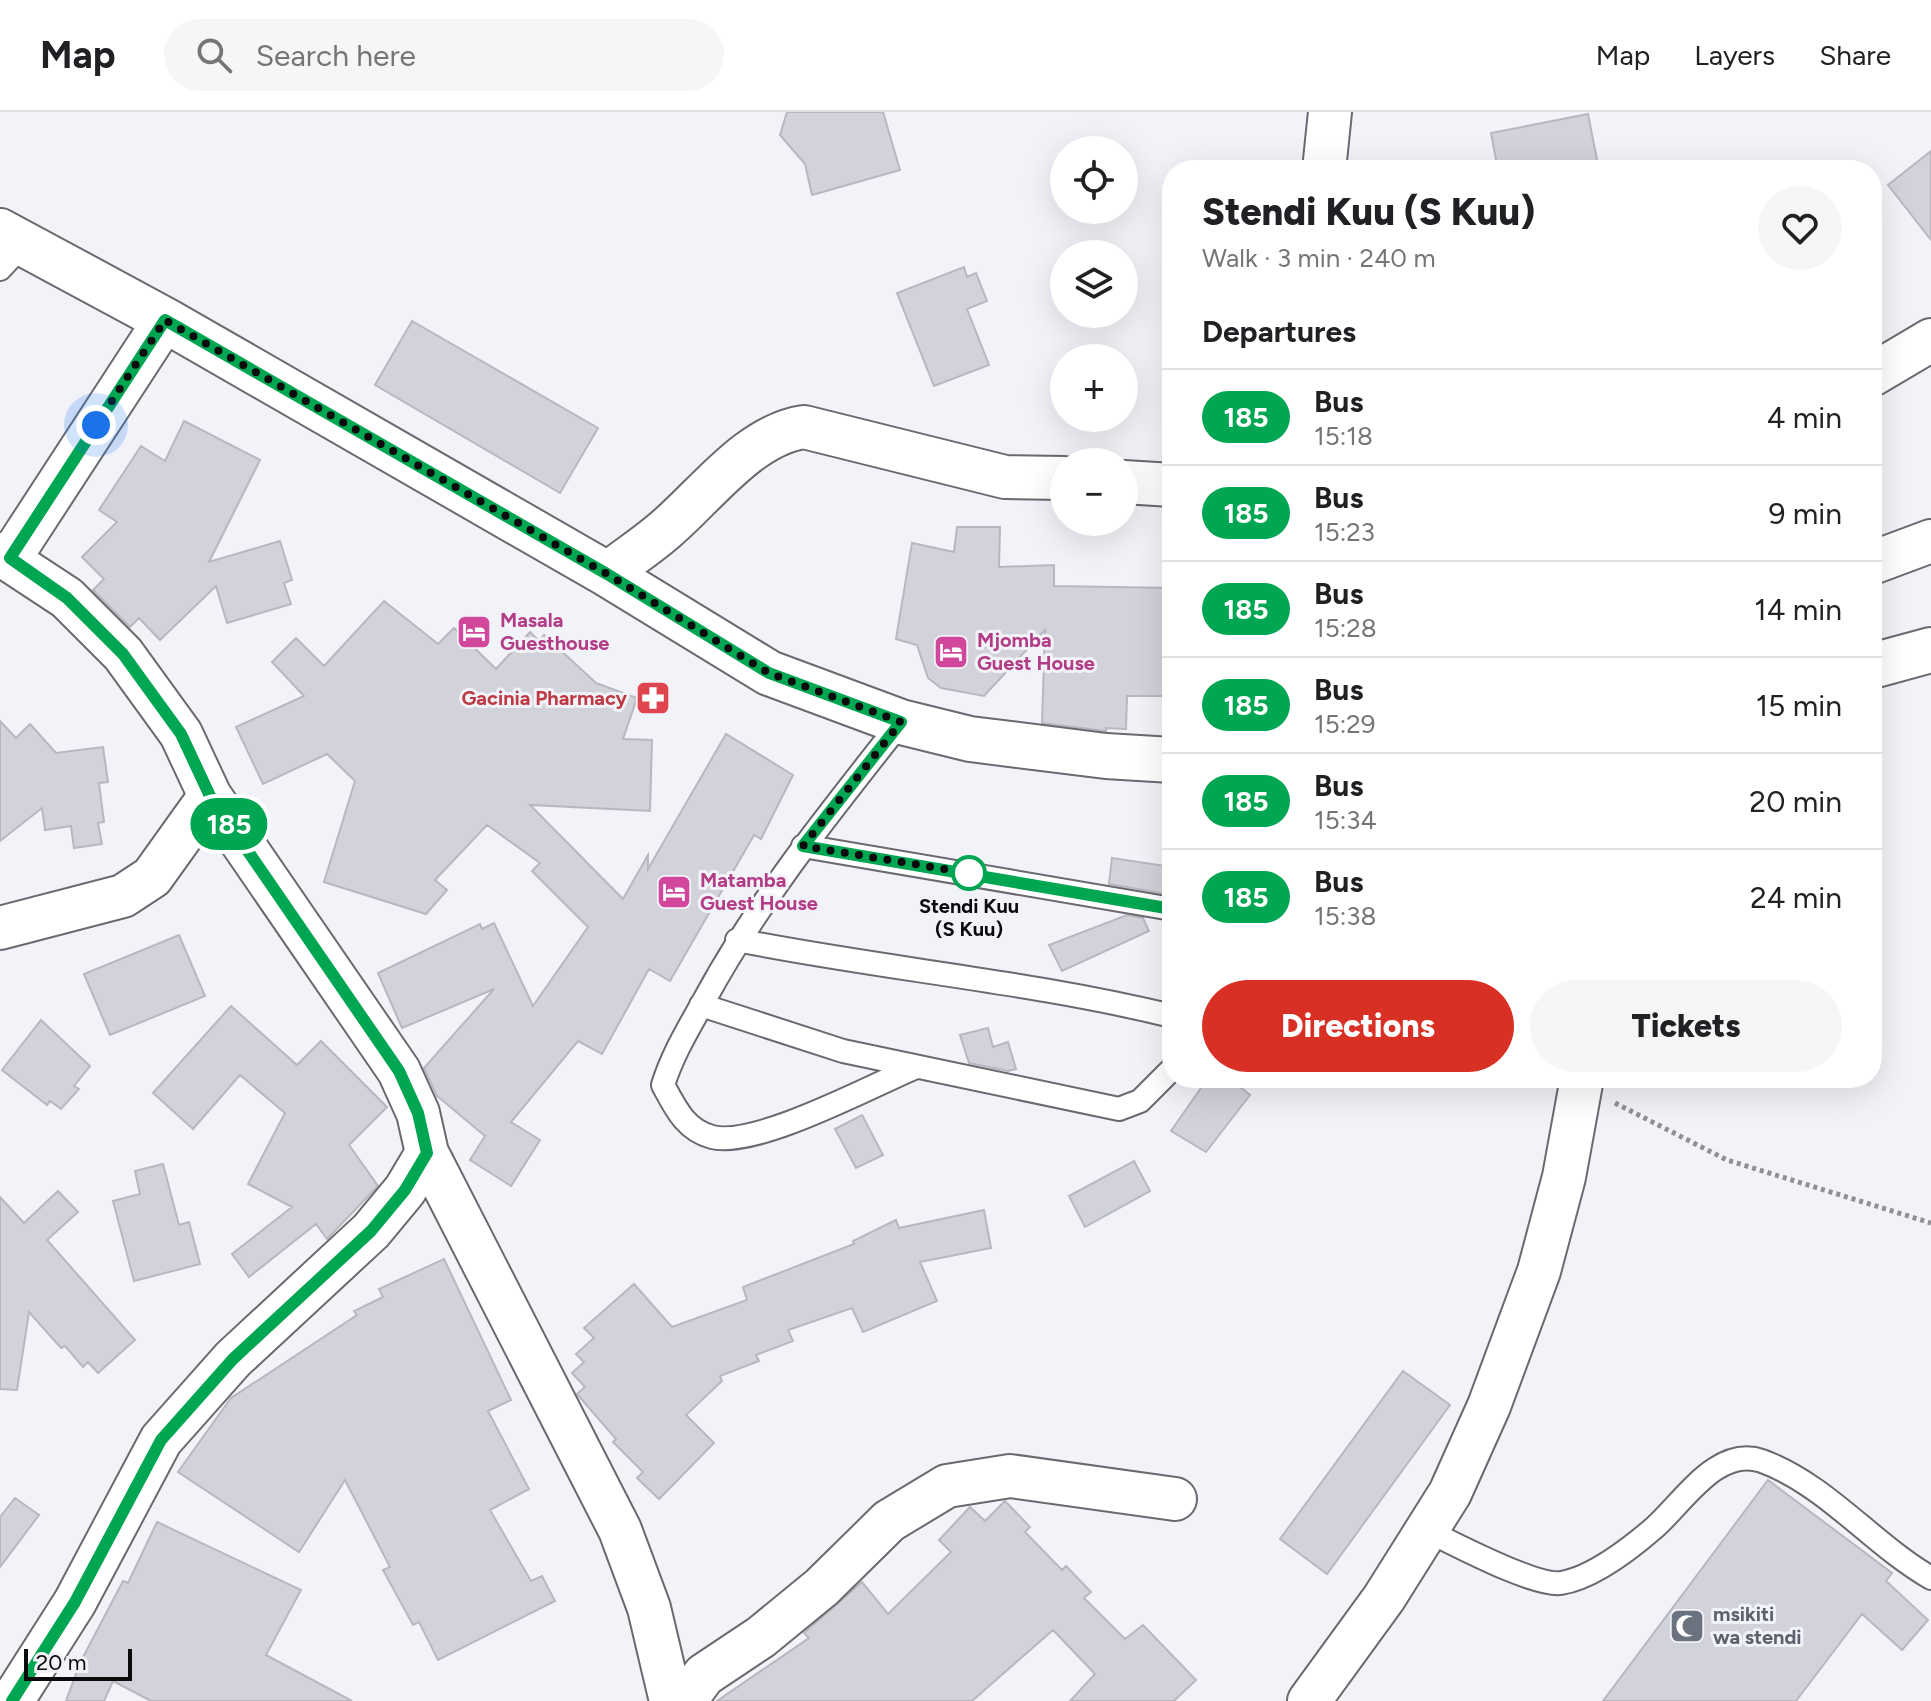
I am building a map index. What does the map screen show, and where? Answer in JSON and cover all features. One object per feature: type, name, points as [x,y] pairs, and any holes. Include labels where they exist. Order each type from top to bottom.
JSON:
[{"type":"main road","points":[[8,247],[165,320],[607,574],[769,673],[901,722],[970,739],[1106,756],[1162,759]]},
{"type":"main road","points":[[1882,663],[1931,650]]},
{"type":"street","points":[[1325,160],[1330,112]]},
{"type":"street","points":[[165,320],[5,556],[67,598],[123,654],[181,734],[210,796],[399,1071],[418,1113],[427,1153],[620,1530],[649,1608],[671,1701]]},
{"type":"street","points":[[1882,369],[1931,340]]},
{"type":"street","points":[[607,574],[664,531],[752,451],[786,429],[804,427],[1005,477],[1050,478]]},
{"type":"street","points":[[1138,483],[1162,484]]},
{"type":"street","points":[[1882,559],[1931,541]]},
{"type":"street","points":[[0,928],[123,896],[152,877],[210,796]]},
{"type":"street","points":[[1317,1698],[1450,1493],[1513,1347],[1539,1271],[1564,1177],[1580,1088]]},
{"type":"street","points":[[12,1701],[75,1602],[161,1440],[233,1359],[371,1231],[405,1190],[427,1153]]},
{"type":"street","points":[[685,1701],[704,1675],[798,1607],[889,1521],[947,1486],[1010,1476],[1175,1499]]},
{"type":"lane","points":[[901,722],[803,846],[737,940],[672,1058],[663,1085],[682,1120],[712,1137],[753,1136],[916,1067]]},
{"type":"lane","points":[[803,846],[1162,907]]},
{"type":"lane","points":[[737,940],[842,961],[1079,993],[1162,1014]]},
{"type":"lane","points":[[701,1005],[843,1051],[1119,1109],[1140,1101],[1162,1079]]},
{"type":"lane","points":[[1426,1530],[1521,1573],[1559,1584],[1590,1573],[1654,1528],[1701,1477],[1730,1463],[1759,1460],[1809,1486],[1931,1578]]},
{"type":"path","points":[[1592,1088],[1658,1128],[1727,1160],[1931,1223]]},
{"type":"building","points":[[787,112],[883,112],[900,170],[812,195],[805,164],[780,135]]},
{"type":"building","points":[[1588,114],[1597,160],[1496,160],[1491,133]]},
{"type":"building","points":[[1931,151],[1931,240],[1888,185]]},
{"type":"building","points":[[964,267],[967,277],[976,273],[987,301],[967,309],[989,365],[934,386],[897,293]]},
{"type":"building","points":[[412,321],[598,428],[560,493],[375,385]]},
{"type":"building","points":[[184,421],[260,460],[209,562],[280,541],[292,580],[284,583],[291,604],[227,623],[216,586],[160,640],[139,618],[130,627],[93,590],[104,579],[82,557],[117,522],[99,510],[141,446],[165,461]]},
{"type":"building","points":[[957,527],[1000,527],[999,567],[1054,565],[1054,586],[1162,588],[1162,696],[1127,696],[1126,729],[1106,728],[1106,731],[1042,723],[1045,630],[984,696],[941,688],[928,678],[917,645],[896,639],[912,543],[954,552]]},
{"type":"building","points":[[384,601],[438,644],[454,628],[496,669],[530,632],[539,641],[544,635],[596,683],[637,698],[623,739],[652,740],[650,811],[530,805],[623,899],[648,855],[648,869],[726,734],[793,775],[761,839],[754,835],[670,981],[649,969],[602,1054],[578,1041],[511,1122],[540,1140],[511,1186],[470,1160],[485,1136],[437,1096],[424,1068],[494,989],[402,1028],[378,973],[480,924],[482,929],[494,923],[533,1006],[588,927],[532,871],[540,863],[487,825],[435,880],[447,890],[426,914],[324,882],[355,781],[327,754],[263,784],[236,727],[304,696],[272,662],[296,638],[324,666]]},
{"type":"building","points":[[0,721],[16,738],[30,724],[56,753],[103,747],[108,782],[99,783],[104,822],[98,823],[102,844],[74,848],[71,826],[45,830],[42,808],[0,841]]},
{"type":"building","points":[[1112,858],[1162,866],[1162,893],[1109,884]]},
{"type":"building","points":[[1127,915],[1143,918],[1149,931],[1062,971],[1049,945]]},
{"type":"building","points":[[179,935],[205,996],[110,1035],[84,974]]},
{"type":"building","points":[[231,1006],[297,1065],[321,1041],[387,1107],[349,1145],[378,1186],[327,1239],[316,1224],[249,1277],[232,1254],[292,1207],[248,1184],[285,1113],[240,1075],[193,1129],[153,1093]]},
{"type":"building","points":[[41,1020],[90,1066],[74,1086],[79,1089],[61,1109],[50,1101],[47,1105],[2,1070]]},
{"type":"building","points":[[988,1028],[993,1047],[1008,1042],[1016,1069],[1008,1071],[969,1063],[960,1035]]},
{"type":"building","points":[[1201,1088],[1241,1088],[1250,1095],[1206,1152],[1171,1131]]},
{"type":"building","points":[[862,1115],[883,1155],[856,1168],[835,1129]]},
{"type":"building","points":[[1134,1161],[1150,1191],[1085,1227],[1069,1196]]},
{"type":"building","points":[[163,1164],[179,1225],[189,1222],[200,1264],[134,1281],[113,1201],[140,1194],[135,1171]]},
{"type":"building","points":[[58,1191],[78,1212],[47,1240],[135,1340],[98,1373],[88,1362],[83,1367],[65,1346],[61,1348],[29,1312],[17,1390],[0,1389],[0,1197],[24,1223]]},
{"type":"building","points":[[984,1210],[991,1248],[920,1262],[937,1301],[863,1332],[852,1308],[788,1330],[793,1341],[756,1355],[759,1361],[720,1376],[722,1381],[686,1415],[714,1443],[659,1499],[637,1478],[643,1472],[613,1442],[616,1439],[577,1394],[585,1387],[572,1373],[584,1362],[576,1354],[594,1338],[584,1328],[634,1284],[672,1327],[747,1300],[743,1287],[854,1244],[853,1241],[896,1220],[899,1228]]},
{"type":"building","points":[[444,1259],[511,1400],[488,1411],[529,1489],[490,1510],[531,1581],[542,1576],[555,1601],[438,1660],[419,1622],[413,1625],[383,1570],[390,1567],[345,1480],[299,1552],[178,1472],[231,1398],[357,1315],[354,1311],[383,1297],[379,1289]]},
{"type":"building","points":[[1403,1371],[1450,1405],[1327,1574],[1280,1539]]},
{"type":"building","points":[[1768,1480],[1892,1573],[1886,1581],[1928,1620],[1902,1650],[1862,1614],[1796,1701],[1603,1701]]},
{"type":"building","points":[[15,1498],[39,1515],[0,1567],[0,1517]]},
{"type":"building","points":[[1005,1501],[1030,1527],[1025,1532],[1062,1570],[1066,1566],[1091,1592],[1084,1598],[1125,1639],[1143,1625],[1196,1680],[1174,1701],[1070,1701],[1095,1674],[1053,1630],[972,1701],[717,1701],[809,1638],[804,1633],[862,1582],[888,1614],[951,1552],[939,1540],[970,1507],[985,1521]]},
{"type":"building","points":[[157,1522],[301,1590],[266,1655],[352,1701],[151,1701],[113,1681],[104,1701],[66,1701],[80,1663],[123,1581],[128,1583]]},
{"type":"bus line","name":"185","points":[[12,1701],[75,1602],[161,1440],[233,1359],[298,1295],[371,1231],[405,1190],[427,1153],[418,1113],[399,1071],[210,796],[181,734],[123,654],[67,598],[10,558],[165,320],[607,574],[769,673],[901,722],[803,846],[1162,907]]},
{"type":"place","name":"Masala Guesthouse","points":[[474,632]]},
{"type":"place","name":"Mjomba Guest House","points":[[951,652]]},
{"type":"place","name":"Gacinia Pharmacy","points":[[653,698]]},
{"type":"place","name":"Stendi Kuu (S Kuu)","points":[[969,873]]},
{"type":"place","name":"Matamba Guest House","points":[[674,892]]},
{"type":"place","name":"msikiti wa stendi","points":[[1687,1626]]},
{"type":"route","points":[[96,425],[165,320],[607,574],[769,673],[901,722],[803,846],[969,873]]}]
